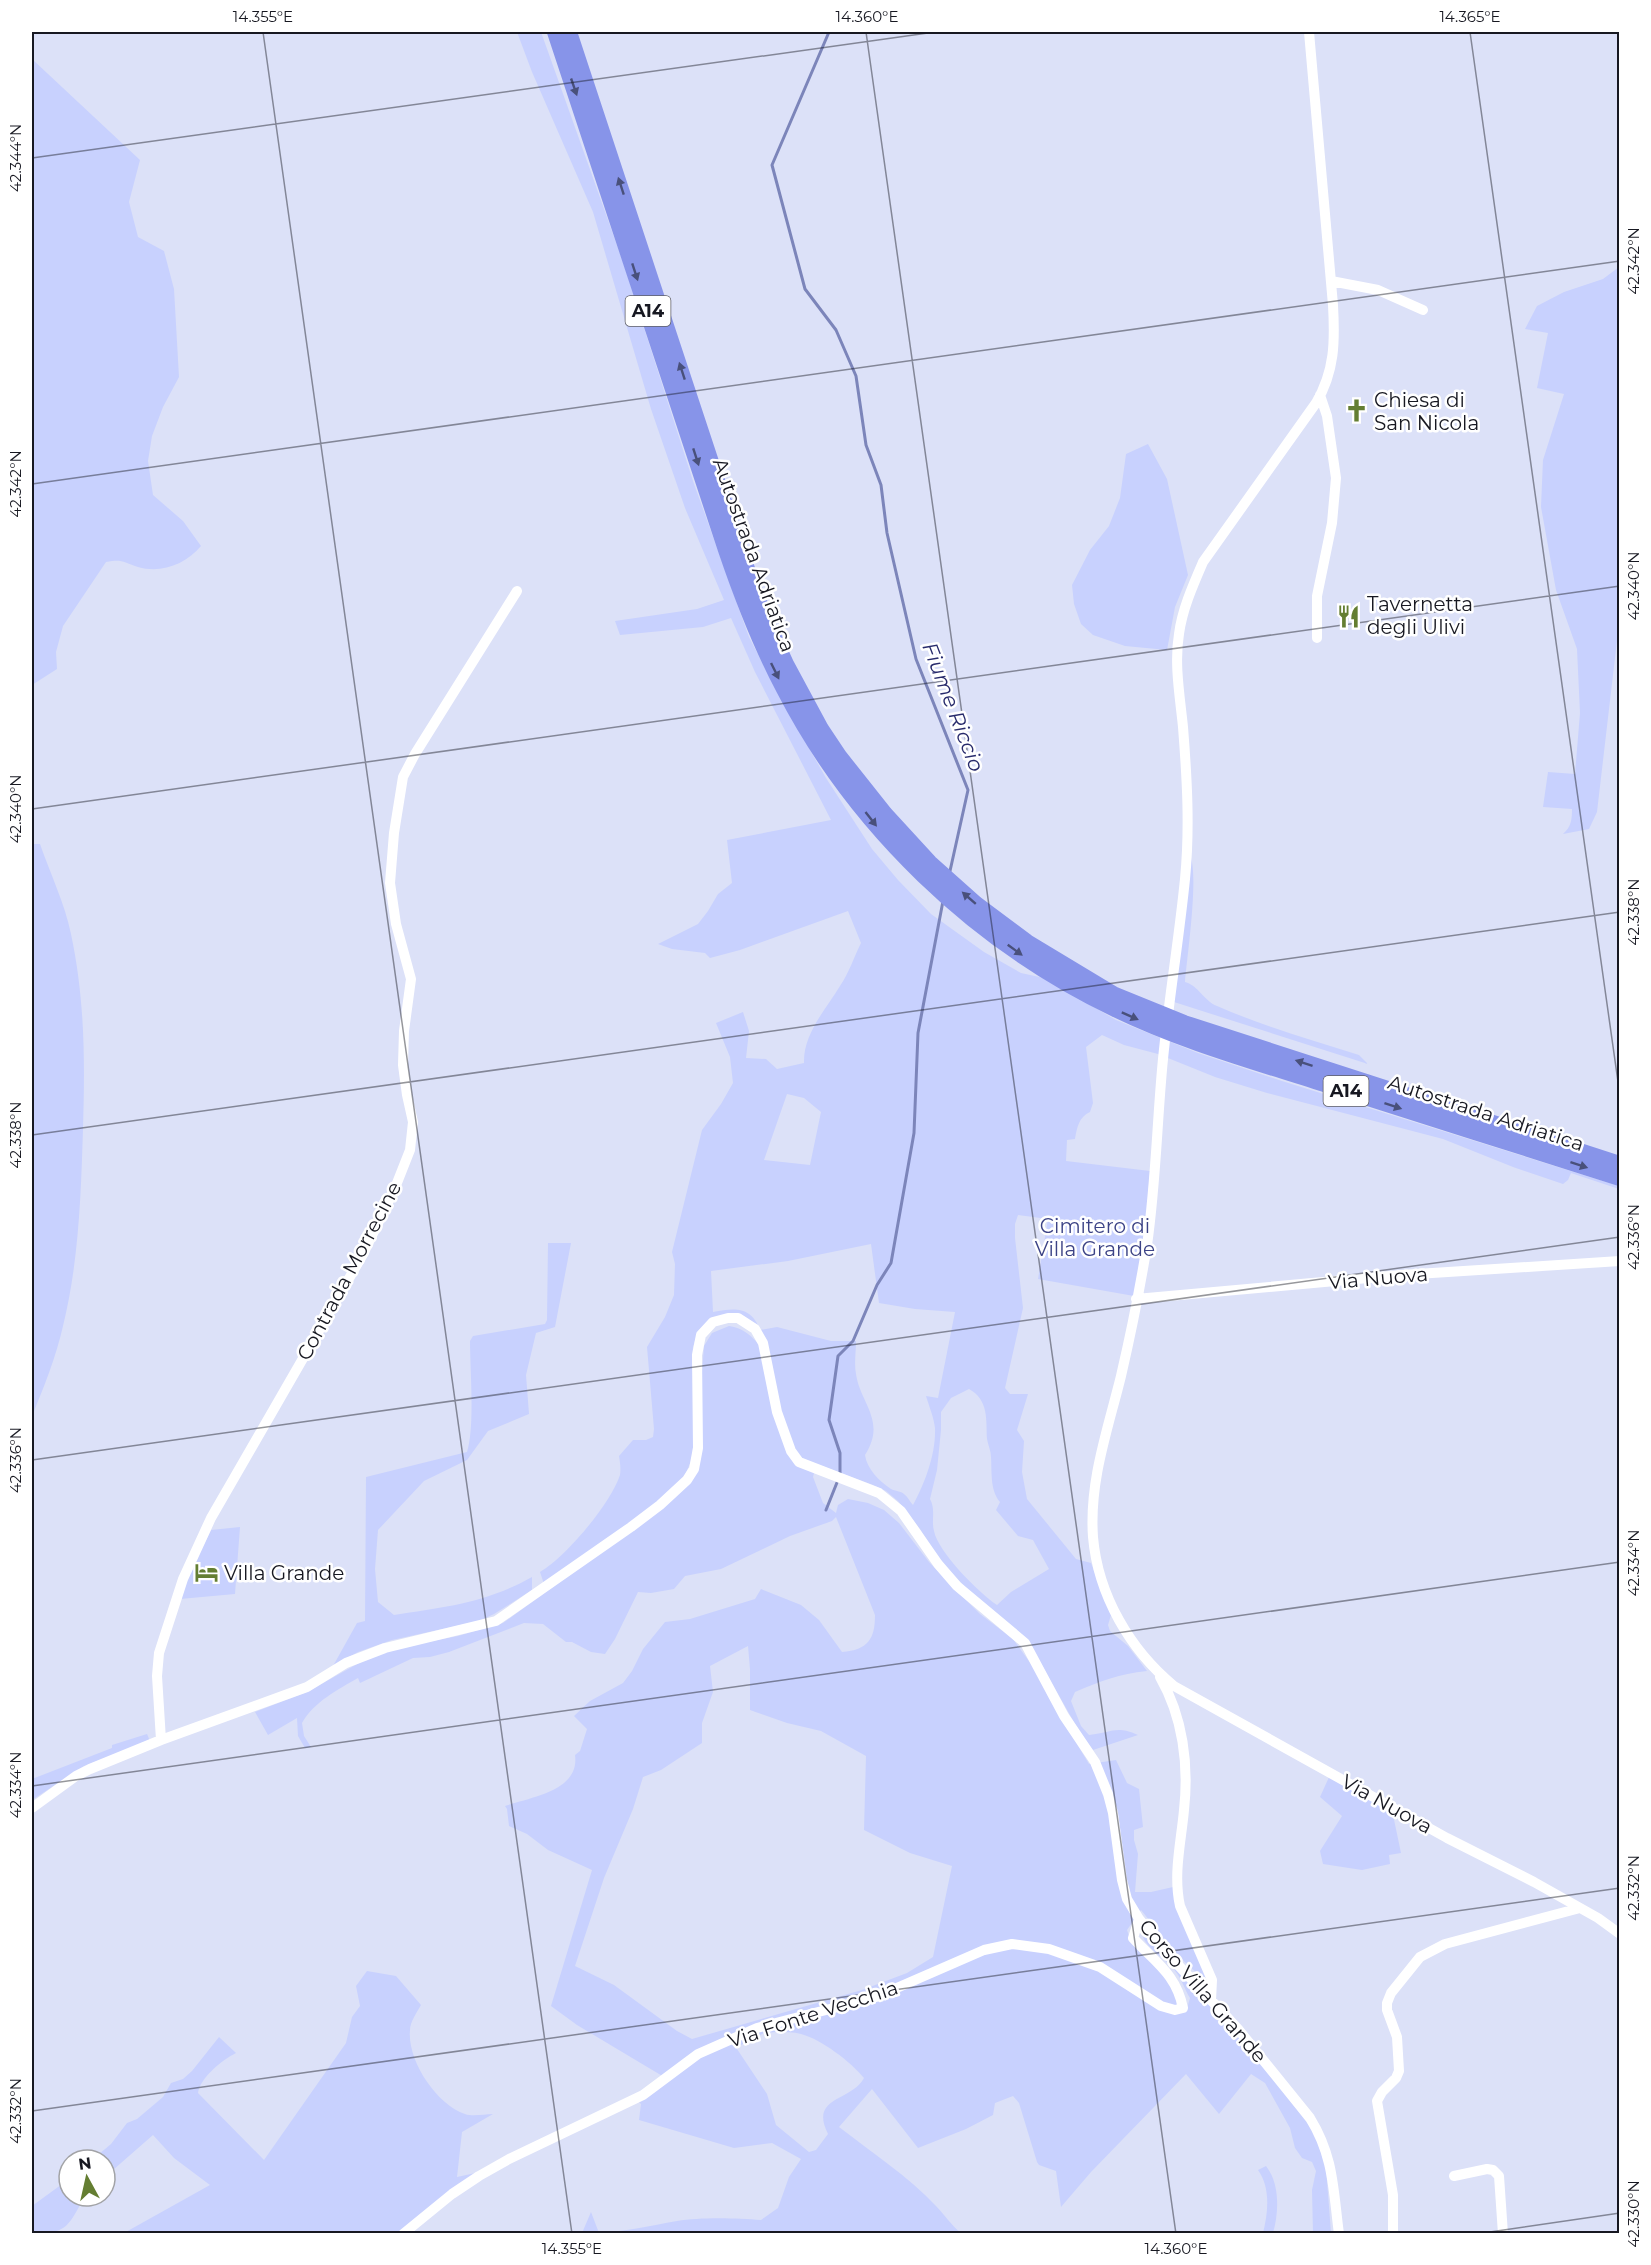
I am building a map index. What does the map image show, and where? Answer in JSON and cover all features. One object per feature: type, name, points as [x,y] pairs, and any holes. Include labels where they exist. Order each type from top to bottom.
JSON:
[{"type":"highway","name":"Autostrada Adriatica","points":[[555,32],[757,615],[841,768],[907,839],[976,904],[1132,1017],[1214,1048],[1620,1178]]},
{"type":"highway","name":"Autostrada Adriatica","points":[[569,32],[747,588]]},
{"type":"highway","name":"Autostrada Adriatica","points":[[1082,983],[1215,1035],[1620,1164]]},
{"type":"street","name":"Via Nuova","points":[[1211,2000],[1212,1980],[1180,1906],[1178,1895],[1177,1860],[1185,1798],[1184,1762],[1177,1716],[1156,1672],[1136,1648],[1116,1614],[1097,1565],[1093,1539],[1094,1496],[1100,1455],[1121,1375],[1147,1244],[1163,1056],[1185,878],[1188,789],[1178,665],[1179,634],[1193,585],[1203,562],[1320,395],[1330,375],[1334,350],[1331,281],[1309,32]]},
{"type":"street","points":[[1331,281],[1378,290],[1424,310]]},
{"type":"street","points":[[1317,638],[1317,596],[1332,523],[1336,478],[1327,416],[1320,395]]},
{"type":"street","name":"Contrada Morrecine","points":[[161,1740],[157,1676],[159,1653],[183,1579],[211,1518],[362,1256],[395,1188],[410,1150],[413,1122],[403,1065],[406,1012],[411,979],[396,924],[390,883],[394,833],[403,777],[415,753],[442,713],[483,642],[517,591]]},
{"type":"street","name":"Via Nuova","points":[[1136,1299],[1401,1275],[1620,1261]]},
{"type":"street","name":"Corso Villa Grande","points":[[161,1740],[307,1687],[346,1664],[385,1648],[496,1621],[660,1505],[687,1480],[694,1469],[698,1448],[697,1355],[701,1335],[707,1327],[720,1319],[738,1318],[755,1329],[763,1343],[777,1412],[791,1451],[799,1462],[879,1493],[901,1511],[938,1564],[957,1586],[1025,1643],[1064,1716],[1095,1762],[1113,1813],[1122,1880],[1128,1899],[1139,1919],[1164,1951],[1238,2029],[1320,2133],[1331,2166],[1339,2234]]},
{"type":"street","name":"Via Nuova","points":[[1156,1672],[1189,1696],[1580,1908],[1620,1934]]},
{"type":"street","points":[[32,1808],[76,1776],[161,1740]]},
{"type":"street","points":[[1393,2234],[1393,2194],[1377,2101],[1399,2071],[1397,2037],[1387,2010],[1391,1993],[1420,1957],[1430,1950],[1580,1908]]},
{"type":"street","name":"Via Fonte Vecchia","points":[[403,2234],[452,2194],[479,2176],[509,2159],[643,2095],[698,2054],[758,2028],[876,1997],[984,1950],[1012,1944],[1049,1949],[1100,1967],[1161,2006],[1175,2010],[1183,2008],[1180,1992],[1171,1975],[1133,1938],[1139,1919]]},
{"type":"street","points":[[1454,2176],[1487,2169],[1493,2170],[1499,2176],[1503,2234]]},
{"type":"green space","name":"Cimitero di Villa Grande","points":[[517,32],[541,32],[623,262],[693,481],[749,637],[826,778],[872,849],[931,914],[984,952],[1021,973],[1044,978],[1116,1020],[1198,1053],[1619,1186],[1619,1189],[1571,1173],[1563,1184],[1443,1139],[1267,1093],[1215,1077],[1102,1035],[1086,1047],[1093,1103],[1090,1112],[1079,1123],[1075,1139],[1067,1140],[1066,1161],[1150,1171],[1144,1247],[1134,1296],[1038,1279],[1048,1219],[1018,1215],[1015,1224],[1015,1238],[1023,1308],[1005,1388],[1010,1394],[1028,1394],[1017,1430],[1024,1441],[1022,1472],[1027,1499],[1076,1559],[1091,1563],[1111,1615],[1108,1625],[1110,1631],[1128,1646],[1147,1671],[1093,1684],[1075,1692],[1071,1701],[1081,1726],[1089,1735],[1124,1730],[1138,1735],[1093,1750],[1079,1731],[1031,1646],[981,1603],[941,1562],[920,1529],[898,1501],[886,1491],[873,1485],[803,1459],[794,1449],[778,1404],[766,1342],[735,1315],[697,1334],[692,1363],[695,1392],[692,1459],[675,1491],[544,1584],[540,1572],[551,1565],[574,1542],[598,1514],[615,1487],[620,1475],[619,1456],[633,1440],[646,1440],[653,1437],[647,1347],[665,1317],[674,1295],[675,1264],[672,1252],[702,1130],[733,1083],[730,1057],[716,1023],[743,1012],[749,1031],[746,1058],[766,1059],[777,1069],[804,1063],[811,1032],[843,981],[861,943],[848,911],[740,950],[710,958],[705,953],[672,949],[658,944],[698,924],[718,894],[732,883],[727,840],[831,820],[755,672],[731,618],[703,627],[620,635],[615,621],[697,609],[724,600],[685,508],[651,409],[593,212]],"holes":[[[787,1094],[804,1098],[821,1112],[810,1165],[764,1160]],[[871,1244],[879,1303],[955,1312],[938,1398],[926,1396],[934,1424],[934,1448],[922,1487],[913,1505],[903,1493],[891,1489],[878,1478],[866,1460],[865,1455],[871,1443],[873,1422],[858,1384],[855,1362],[856,1341],[831,1341],[777,1327],[760,1330],[752,1316],[741,1310],[713,1312],[711,1271],[788,1261]],[[969,1389],[980,1399],[985,1411],[993,1487],[1000,1502],[996,1510],[1018,1536],[1033,1540],[1049,1569],[1011,1592],[997,1605],[970,1582],[951,1560],[937,1540],[934,1531],[933,1507],[930,1499],[937,1470],[941,1412],[951,1398]]]},
{"type":"green space","points":[[32,59],[140,160],[129,202],[138,237],[164,251],[174,289],[179,377],[163,407],[152,436],[148,461],[153,495],[183,521],[201,546],[188,558],[164,568],[147,569],[126,562],[106,562],[63,626],[56,652],[57,669],[32,685]]},
{"type":"green space","points":[[1619,267],[1620,615],[1597,812],[1589,829],[1563,834],[1568,829],[1572,809],[1543,807],[1548,772],[1575,774],[1580,713],[1577,649],[1556,590],[1541,507],[1543,460],[1564,394],[1537,388],[1548,333],[1525,329],[1537,306],[1564,292],[1603,279]]},
{"type":"green space","points":[[1148,444],[1167,479],[1188,575],[1175,607],[1167,650],[1125,646],[1093,635],[1081,624],[1074,604],[1072,585],[1090,550],[1109,526],[1120,498],[1126,454]]},
{"type":"green space","points":[[32,844],[40,844],[71,934],[79,983],[84,1079],[80,1203],[73,1277],[57,1349],[32,1416]]},
{"type":"green space","points":[[1189,853],[1192,862],[1193,895],[1185,982],[1194,986],[1208,1001],[1217,1006],[1269,1026],[1359,1055],[1368,1064],[1174,1002]]},
{"type":"green space","points":[[548,1243],[571,1243],[555,1327],[536,1333],[526,1375],[529,1414],[488,1431],[467,1460],[424,1481],[378,1530],[375,1569],[378,1602],[394,1615],[482,1598],[532,1577],[532,1590],[479,1621],[392,1640],[358,1652],[333,1666],[357,1623],[365,1621],[366,1477],[467,1452],[471,1428],[470,1341],[473,1336],[545,1324],[547,1320]]},
{"type":"green space","points":[[729,1326],[747,1333],[760,1346],[785,1447],[814,1473],[813,1477],[823,1503],[836,1513],[838,1505],[848,1499],[868,1503],[884,1510],[899,1523],[929,1562],[960,1594],[980,1614],[1013,1639],[1039,1675],[1048,1696],[1089,1764],[1116,1760],[1127,1783],[1139,1789],[1143,1827],[1134,1830],[1138,1854],[1135,1892],[1151,1892],[1173,1887],[1207,1975],[1205,1978],[1188,1965],[1141,1910],[1127,1930],[1132,1942],[1172,1985],[1176,1997],[1177,2013],[1186,2012],[1190,1998],[1176,1972],[1149,1946],[1143,1937],[1148,1937],[1236,2030],[1314,2132],[1326,2168],[1331,2233],[1313,2233],[1312,2190],[1316,2171],[1312,2162],[1302,2158],[1295,2148],[1290,2128],[1265,2083],[1251,2074],[1219,2114],[1186,2074],[1091,2172],[1061,2207],[1056,2171],[1039,2165],[1037,2162],[1019,2103],[1013,2096],[995,2103],[993,2115],[966,2129],[918,2148],[872,2089],[839,2127],[914,2185],[961,2233],[599,2233],[696,2219],[761,2220],[778,2208],[789,2177],[801,2159],[772,2143],[734,2148],[639,2120],[641,2104],[633,2097],[664,2077],[577,2025],[551,2006],[592,1870],[548,1850],[527,1834],[509,1826],[505,1806],[552,1791],[570,1777],[575,1755],[580,1751],[587,1729],[574,1716],[590,1701],[623,1683],[643,1649],[665,1622],[690,1619],[755,1599],[761,1589],[801,1605],[819,1620],[842,1652],[864,1646],[874,1631],[875,1615],[836,1517],[832,1521],[790,1536],[721,1569],[685,1576],[674,1589],[651,1593],[638,1592],[605,1654],[591,1652],[572,1642],[566,1642],[543,1624],[524,1623],[449,1652],[430,1657],[413,1658],[360,1683],[358,1678],[342,1687],[319,1703],[302,1723],[304,1736],[311,1747],[305,1748],[298,1736],[297,1718],[268,1735],[255,1712],[307,1692],[368,1658],[407,1646],[458,1636],[503,1623],[623,1536],[694,1478],[704,1346],[712,1333]],"holes":[[[748,1646],[750,1710],[787,1723],[821,1731],[866,1756],[864,1830],[910,1853],[952,1866],[933,1957],[907,1973],[862,1990],[692,2039],[677,2031],[614,1985],[575,1966],[604,1878],[633,1809],[643,1777],[661,1770],[702,1743],[702,1723],[713,1692],[710,1666]],[[764,2033],[798,2033],[817,2041],[844,2058],[864,2078],[858,2086],[828,2106],[824,2113],[828,2134],[816,2150],[809,2152],[776,2125],[767,2094],[737,2049]]]},
{"type":"green space","points":[[240,1527],[235,1594],[180,1599],[211,1530]]},
{"type":"green space","points":[[147,1734],[150,1741],[84,1766],[32,1800],[32,1779],[112,1748],[112,1745]]},
{"type":"green space","points":[[1330,1775],[1392,1810],[1401,1853],[1389,1855],[1390,1864],[1362,1870],[1323,1864],[1320,1851],[1342,1816],[1320,1797]]},
{"type":"green space","points":[[367,1971],[396,1976],[421,2005],[411,2024],[410,2042],[425,2080],[454,2109],[465,2114],[493,2114],[462,2132],[457,2177],[480,2172],[399,2233],[124,2233],[210,2185],[174,2158],[153,2135],[117,2166],[117,2148],[106,2148],[127,2123],[137,2119],[163,2097],[171,2083],[183,2079],[192,2071],[219,2037],[236,2053],[213,2070],[203,2081],[198,2093],[264,2160],[346,2043],[352,2017],[360,2006],[356,1986]]},
{"type":"green space","points":[[1266,2166],[1274,2181],[1277,2198],[1273,2233],[1263,2233],[1267,2193],[1258,2170]]},
{"type":"green space","points":[[57,2188],[57,2208],[78,2208],[66,2226],[60,2230],[32,2233],[32,2206]]},
{"type":"green space","points":[[591,2212],[599,2233],[582,2233]]},
{"type":"waterway","name":"Fiume Riccio","points":[[829,32],[772,165],[805,289],[836,330],[856,376],[866,445],[881,485],[887,533],[916,659],[968,790],[950,871]]},
{"type":"waterway","name":"Fiume Riccio","points":[[826,1510],[840,1475],[840,1453],[829,1420],[838,1356],[853,1341],[877,1285],[891,1263],[914,1133],[918,1033],[943,901]]},
{"type":"place","name":"Chiesa di San Nicola","points":[[1356,411]]},
{"type":"place","name":"Tavernetta degli Ulivi","points":[[1349,616]]},
{"type":"place","name":"Villa Grande","points":[[206,1573]]}]
